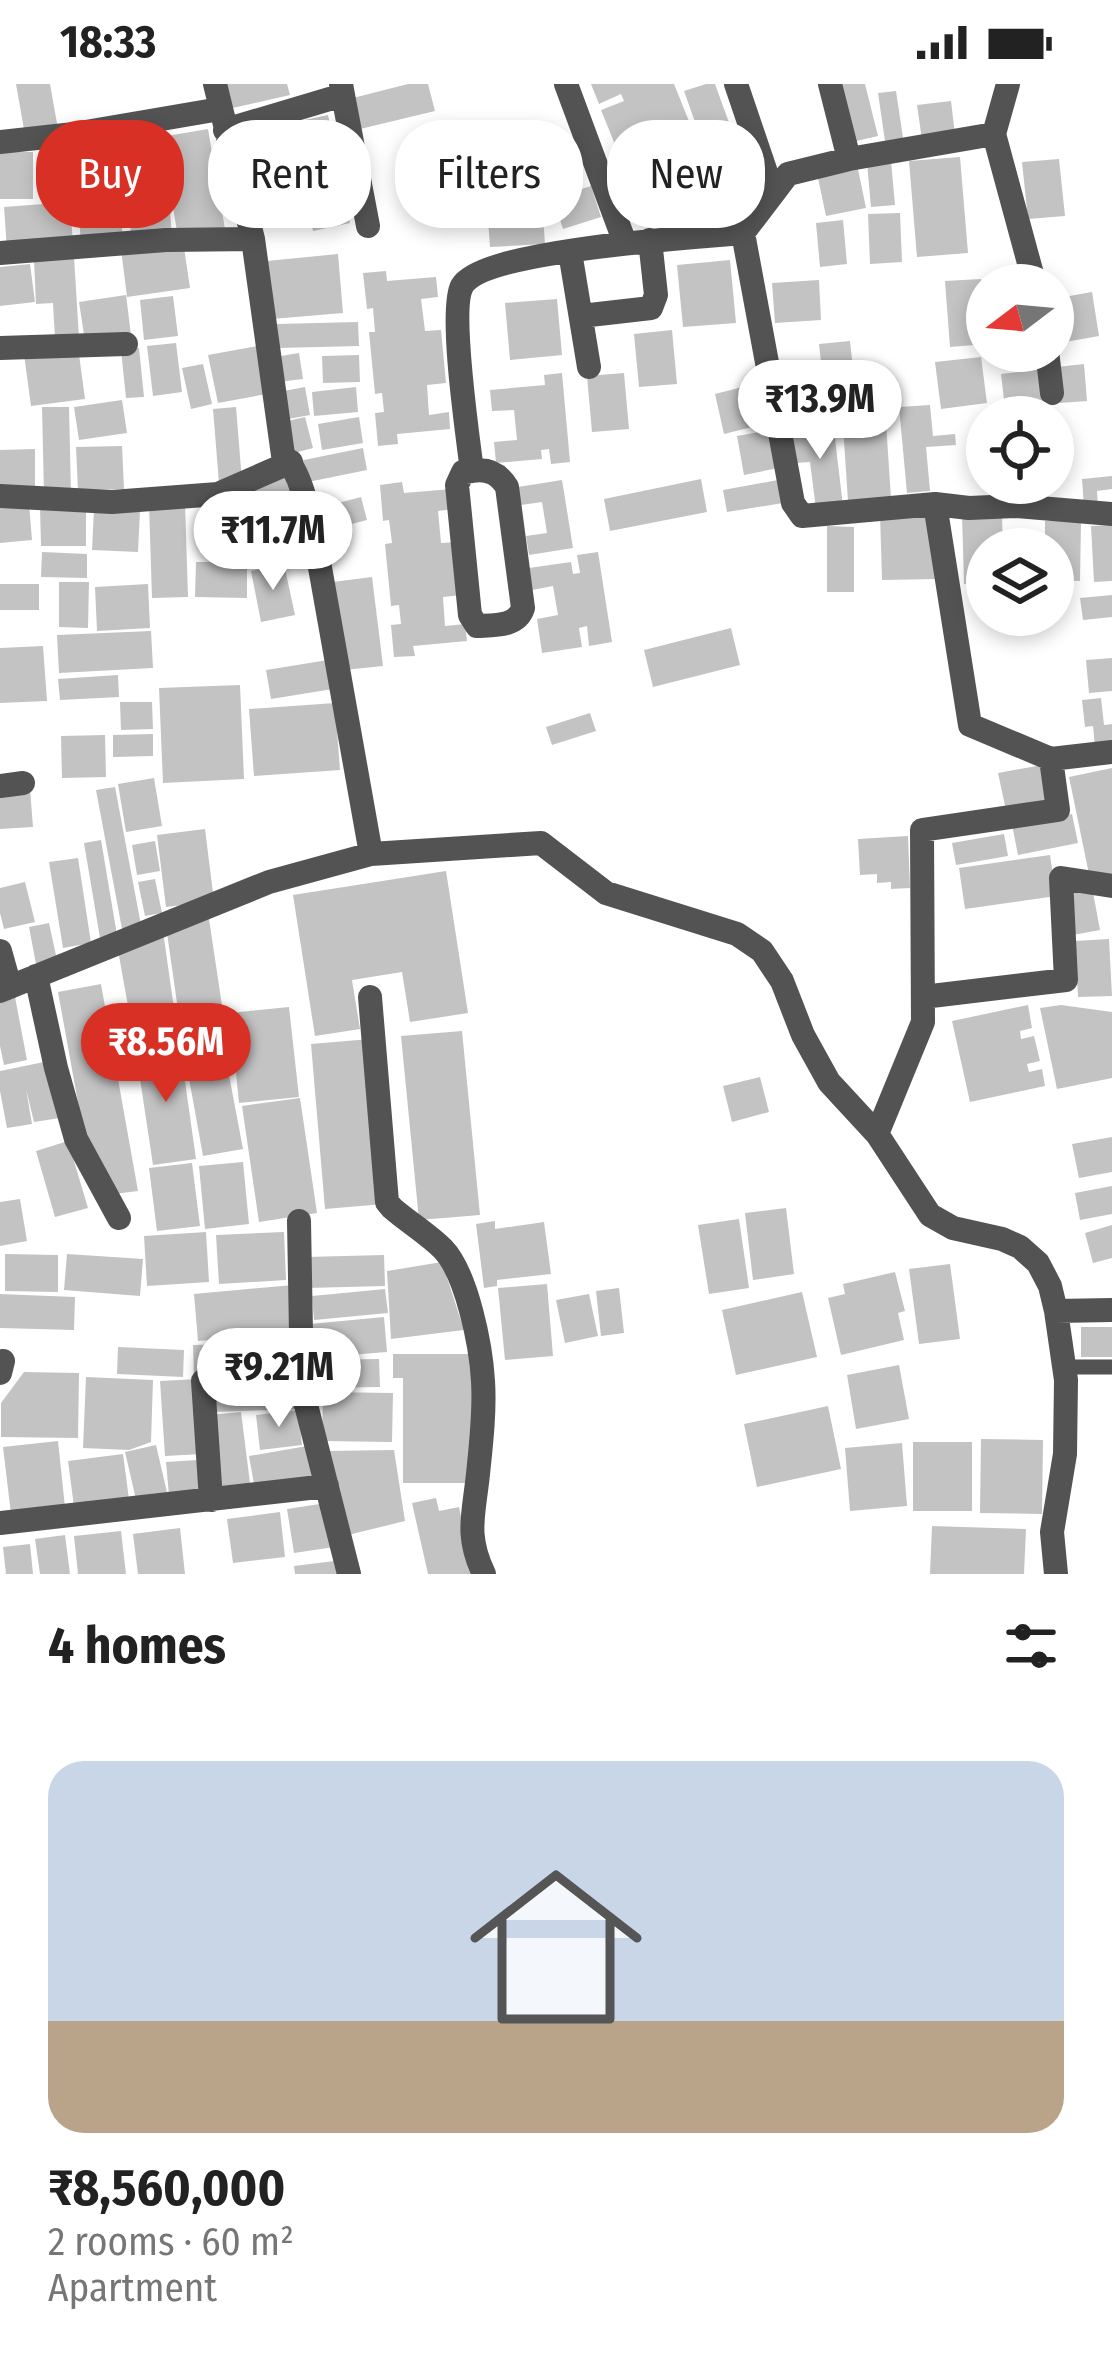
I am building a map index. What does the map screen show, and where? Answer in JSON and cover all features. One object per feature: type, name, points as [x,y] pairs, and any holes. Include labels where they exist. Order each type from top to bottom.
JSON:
[{"type":"street","points":[[566,84],[637,241],[656,295],[651,308],[580,316]]},
{"type":"street","points":[[736,84],[773,193]]},
{"type":"street","points":[[830,84],[849,159]]},
{"type":"street","points":[[1008,84],[994,134],[1029,264]]},
{"type":"street","points":[[0,142],[342,89],[348,120]]},
{"type":"street","points":[[220,108],[254,239],[283,455],[291,462],[316,544],[371,854]]},
{"type":"street","points":[[472,471],[458,301],[469,278],[482,271],[637,241],[742,233],[788,174],[994,134]]},
{"type":"street","points":[[742,233],[794,503],[802,516],[934,504],[1112,514]]},
{"type":"street","points":[[0,253],[166,240],[254,239]]},
{"type":"street","points":[[571,252],[589,367]]},
{"type":"street","points":[[0,348],[126,344]]},
{"type":"street","points":[[1050,372],[1052,393]]},
{"type":"street","points":[[0,496],[112,502],[218,494],[291,462]]},
{"type":"street","points":[[472,471],[494,473],[507,487],[523,608],[513,622],[477,626],[470,615],[457,485],[463,472],[472,471]]},
{"type":"street","points":[[934,504],[970,724],[1051,759],[1112,752]]},
{"type":"street","points":[[878,1134],[923,1022],[922,830],[1058,809],[1051,759]]},
{"type":"street","points":[[0,952],[5,988],[269,882],[371,854],[541,843],[606,893],[737,934],[761,951],[782,981],[803,1035],[829,1082],[878,1134],[931,1215],[953,1228],[1020,1247],[1038,1263],[1050,1286],[1065,1367],[1067,1415],[1052,1532],[1056,1574]]},
{"type":"street","points":[[923,997],[1066,980],[1061,878],[1112,886]]},
{"type":"street","points":[[36,976],[76,1139],[118,1218]]},
{"type":"street","points":[[370,998],[388,1202],[443,1249],[461,1277],[469,1304],[483,1382],[470,1525],[484,1574]]},
{"type":"street","points":[[299,1221],[302,1389],[349,1574]]},
{"type":"street","points":[[1056,1311],[1112,1310]]},
{"type":"street","points":[[203,1381],[211,1500]]},
{"type":"street","points":[[0,1523],[327,1486]]},
{"type":"lane","points":[[1065,1367],[1112,1367]]},
{"type":"building","points":[[16,84],[50,84],[56,120],[36,120],[36,133],[25,135]]},
{"type":"building","points":[[223,84],[287,84],[290,95],[228,109]]},
{"type":"building","points":[[408,84],[428,84],[435,111],[371,126],[371,120],[354,120],[349,99]]},
{"type":"building","points":[[591,84],[674,84],[689,120],[607,120],[607,125],[601,110],[624,101],[621,94],[599,104]]},
{"type":"building","points":[[715,84],[728,120],[694,120],[684,91]]},
{"type":"building","points":[[865,84],[878,136],[848,143],[833,87]]},
{"type":"building","points":[[896,91],[903,138],[885,141],[878,93]]},
{"type":"building","points":[[951,101],[955,135],[922,140],[917,105]]},
{"type":"building","points":[[208,129],[208,228],[225,229],[178,237],[176,228],[184,228],[184,133]]},
{"type":"building","points":[[0,152],[33,152],[33,199],[0,199]]},
{"type":"building","points":[[960,157],[968,253],[917,257],[909,161]]},
{"type":"building","points":[[1059,159],[1065,216],[1028,219],[1022,162]]},
{"type":"building","points":[[891,161],[895,205],[871,207],[867,163]]},
{"type":"building","points":[[858,169],[866,208],[826,216],[818,178]]},
{"type":"building","points":[[591,186],[601,217],[583,223],[583,189]]},
{"type":"building","points":[[36,205],[36,228],[72,228],[73,244],[7,249],[4,207]]},
{"type":"building","points":[[900,213],[902,262],[870,264],[868,214]]},
{"type":"building","points":[[843,220],[847,264],[820,267],[816,223]]},
{"type":"building","points":[[80,228],[122,228],[123,241],[81,244]]},
{"type":"building","points":[[130,228],[171,228],[172,237],[131,239]]},
{"type":"building","points":[[489,228],[544,228],[545,244],[490,247]]},
{"type":"building","points":[[183,241],[190,288],[127,297],[121,249]]},
{"type":"building","points":[[338,254],[343,313],[272,319],[267,261]]},
{"type":"building","points":[[74,257],[79,338],[55,339],[53,303],[36,304],[34,259]]},
{"type":"building","points":[[730,260],[736,323],[683,327],[677,265]]},
{"type":"building","points":[[30,264],[35,302],[0,306],[0,267]]},
{"type":"building","points":[[386,271],[387,281],[436,277],[438,297],[421,299],[425,331],[441,330],[446,383],[427,385],[429,415],[449,412],[450,429],[397,434],[398,444],[378,446],[375,413],[384,412],[382,393],[375,394],[369,332],[375,332],[373,308],[367,309],[363,273]]},
{"type":"building","points":[[819,280],[821,320],[775,323],[772,283]]},
{"type":"building","points":[[966,280],[966,346],[950,347],[945,281]]},
{"type":"building","points":[[1092,292],[1099,336],[1074,340],[1074,295]]},
{"type":"building","points":[[126,295],[131,335],[85,341],[79,302]]},
{"type":"building","points":[[173,296],[178,336],[144,340],[140,300]]},
{"type":"building","points":[[557,299],[562,355],[510,360],[505,303]]},
{"type":"building","points":[[358,322],[359,346],[278,348],[277,324]]},
{"type":"building","points":[[672,330],[677,384],[639,387],[634,334]]},
{"type":"building","points":[[850,341],[853,368],[822,371],[819,344]]},
{"type":"building","points":[[176,343],[182,392],[153,396],[147,346]]},
{"type":"building","points":[[263,345],[272,393],[218,403],[208,355]]},
{"type":"building","points":[[78,347],[85,399],[31,406],[24,354]]},
{"type":"building","points":[[139,348],[144,397],[126,398],[121,350]]},
{"type":"building","points":[[299,353],[303,379],[278,382],[275,357]]},
{"type":"building","points":[[359,355],[360,382],[323,383],[322,356]]},
{"type":"building","points":[[966,359],[966,372],[983,372],[986,396],[966,396],[966,406],[941,409],[935,362]]},
{"type":"building","points":[[203,364],[212,404],[191,409],[182,368]]},
{"type":"building","points":[[1084,364],[1087,401],[1059,396],[1057,372],[1074,372],[1074,365]]},
{"type":"building","points":[[1043,372],[1047,396],[1004,396],[1001,374]]},
{"type":"building","points":[[562,373],[570,462],[551,464],[549,449],[541,450],[542,459],[496,463],[494,442],[517,440],[514,410],[492,411],[490,390],[545,385],[544,375]]},
{"type":"building","points":[[624,373],[629,429],[592,432],[587,376]]},
{"type":"building","points":[[758,383],[768,423],[724,434],[715,394]]},
{"type":"building","points":[[305,387],[310,415],[283,420],[278,392]]},
{"type":"building","points":[[356,387],[358,412],[314,416],[312,392]]},
{"type":"building","points":[[122,400],[127,433],[79,440],[74,407]]},
{"type":"building","points":[[930,405],[933,436],[955,434],[956,445],[926,447],[930,491],[907,493],[899,407]]},
{"type":"building","points":[[42,407],[69,407],[71,495],[44,495]]},
{"type":"building","points":[[236,407],[242,481],[219,483],[213,409]]},
{"type":"building","points":[[305,417],[313,448],[287,455],[279,423]]},
{"type":"building","points":[[359,417],[363,443],[322,450],[318,424]]},
{"type":"building","points":[[833,422],[843,506],[816,509],[810,462],[796,463],[791,428]]},
{"type":"building","points":[[886,423],[891,498],[848,501],[843,426]]},
{"type":"building","points":[[771,430],[778,468],[744,475],[737,436]]},
{"type":"building","points":[[122,446],[124,489],[78,490],[76,447]]},
{"type":"building","points":[[363,448],[367,470],[303,483],[299,461]]},
{"type":"building","points":[[35,449],[35,490],[0,490],[0,450]]},
{"type":"building","points":[[292,474],[303,517],[247,530],[237,487]]},
{"type":"building","points":[[1112,476],[1112,489],[1097,491],[1098,506],[1084,507],[1082,479]]},
{"type":"building","points":[[701,479],[707,512],[610,531],[604,499]]},
{"type":"building","points":[[562,480],[573,548],[529,555],[526,536],[547,533],[542,502],[521,505],[518,487]]},
{"type":"building","points":[[778,480],[783,503],[727,512],[723,490]]},
{"type":"building","points":[[402,482],[404,493],[452,489],[454,509],[438,511],[441,543],[457,542],[462,595],[443,597],[445,626],[465,624],[467,641],[413,646],[415,656],[394,657],[391,625],[401,624],[399,605],[391,606],[385,544],[392,543],[389,520],[383,521],[380,485]]},
{"type":"building","points":[[361,497],[367,520],[321,532],[315,509]]},
{"type":"building","points":[[185,503],[188,597],[152,598],[149,504]]},
{"type":"building","points":[[29,504],[32,540],[0,543],[0,507]]},
{"type":"building","points":[[40,506],[86,506],[86,546],[41,546]]},
{"type":"building","points":[[94,509],[140,511],[138,552],[92,550]]},
{"type":"building","points":[[935,512],[936,579],[882,580],[880,513]]},
{"type":"building","points":[[1002,514],[1002,528],[966,528],[966,584],[964,584],[962,515]]},
{"type":"building","points":[[1045,521],[1081,521],[1080,581],[1074,581],[1074,528],[1045,528]]},
{"type":"building","points":[[1112,525],[1112,581],[1094,582],[1091,526]]},
{"type":"building","points":[[827,526],[854,527],[854,592],[827,592]]},
{"type":"building","points":[[277,529],[283,560],[252,566],[246,535]]},
{"type":"building","points":[[42,552],[87,554],[87,578],[41,577]]},
{"type":"building","points":[[598,552],[612,642],[589,646],[587,626],[579,628],[582,647],[542,653],[537,619],[558,615],[553,586],[532,590],[529,568],[571,562],[573,574],[580,573],[577,555]]},
{"type":"building","points":[[196,562],[247,562],[247,598],[195,597]]},
{"type":"building","points":[[284,564],[295,615],[261,622],[251,571]]},
{"type":"building","points":[[372,577],[383,666],[344,670],[333,582]]},
{"type":"building","points":[[59,582],[89,582],[88,628],[59,627]]},
{"type":"building","points":[[0,584],[39,584],[39,610],[0,610]]},
{"type":"building","points":[[148,584],[150,628],[97,631],[95,587]]},
{"type":"building","points":[[1112,595],[1112,617],[1083,620],[1080,598]]},
{"type":"building","points":[[731,628],[740,665],[653,687],[644,650]]},
{"type":"building","points":[[151,631],[153,668],[59,673],[57,635]]},
{"type":"building","points":[[43,646],[47,701],[0,703],[0,648]]},
{"type":"building","points":[[1112,658],[1112,691],[1089,693],[1086,660]]},
{"type":"building","points":[[328,660],[333,689],[271,699],[266,670]]},
{"type":"building","points":[[118,675],[119,697],[60,700],[58,679]]},
{"type":"building","points":[[240,685],[244,779],[163,783],[159,688]]},
{"type":"building","points":[[1101,698],[1104,725],[1112,724],[1112,745],[1095,747],[1093,726],[1085,727],[1082,700]]},
{"type":"building","points":[[120,702],[152,702],[153,729],[121,730]]},
{"type":"building","points":[[335,703],[340,770],[254,776],[249,709]]},
{"type":"building","points":[[590,713],[596,731],[552,745],[546,727]]},
{"type":"building","points":[[153,734],[153,756],[113,757],[113,735]]},
{"type":"building","points":[[105,735],[106,777],[62,778],[61,736]]},
{"type":"building","points":[[1042,765],[1049,802],[1006,810],[998,773]]},
{"type":"building","points":[[1112,768],[1112,874],[1090,879],[1069,777]]},
{"type":"building","points":[[154,778],[162,826],[126,832],[118,784]]},
{"type":"building","points":[[115,787],[141,925],[122,929],[96,790]]},
{"type":"building","points":[[30,789],[33,827],[0,829],[0,791]]},
{"type":"building","points":[[1072,814],[1078,843],[1018,855],[1012,825]]},
{"type":"building","points":[[205,829],[214,901],[166,907],[157,835]]},
{"type":"building","points":[[1004,834],[1008,856],[956,865],[952,843]]},
{"type":"building","points":[[908,836],[910,888],[891,889],[891,882],[877,883],[877,874],[860,875],[858,839]]},
{"type":"building","points":[[101,840],[117,935],[100,938],[84,843]]},
{"type":"building","points":[[155,841],[160,871],[137,875],[132,845]]},
{"type":"building","points":[[1050,855],[1056,896],[965,909],[959,868]]},
{"type":"building","points":[[78,858],[91,943],[63,948],[49,862]]},
{"type":"building","points":[[446,871],[468,1013],[410,1022],[402,972],[352,980],[360,1029],[315,1036],[293,895]]},
{"type":"building","points":[[155,879],[162,913],[145,916],[138,882]]},
{"type":"building","points":[[25,882],[35,922],[4,929],[0,888]]},
{"type":"building","points":[[1092,887],[1100,930],[1073,935],[1065,892]]},
{"type":"building","points":[[209,919],[226,1032],[182,1038],[166,926]]},
{"type":"building","points":[[49,923],[57,960],[36,964],[29,927]]},
{"type":"building","points":[[163,931],[179,1044],[136,1050],[117,945]]},
{"type":"building","points":[[1109,939],[1112,996],[1078,997],[1075,941]]},
{"type":"building","points":[[101,984],[138,1191],[114,1194],[85,1141],[58,992]]},
{"type":"building","points":[[15,997],[27,1060],[4,1065],[0,1000]]},
{"type":"building","points":[[1028,1005],[1032,1028],[1020,1031],[1021,1039],[1034,1036],[1040,1061],[1027,1064],[1029,1072],[1042,1069],[1045,1086],[970,1102],[952,1021]]},
{"type":"building","points":[[1061,1005],[1112,1012],[1112,1078],[1057,1089],[1040,1008]]},
{"type":"building","points":[[289,1007],[299,1097],[239,1103],[230,1013]]},
{"type":"building","points":[[462,1031],[480,1215],[419,1220],[401,1036]]},
{"type":"building","points":[[222,1038],[243,1149],[203,1156],[183,1045]]},
{"type":"building","points":[[370,1039],[384,1204],[325,1209],[311,1044]]},
{"type":"building","points":[[180,1046],[196,1159],[153,1165],[136,1052]]},
{"type":"building","points":[[49,1061],[60,1118],[34,1122],[26,1089],[32,1124],[7,1128],[0,1071]]},
{"type":"building","points":[[760,1077],[769,1112],[732,1122],[723,1086]]},
{"type":"building","points":[[300,1098],[317,1213],[259,1222],[242,1106]]},
{"type":"building","points":[[1112,1137],[1112,1172],[1079,1178],[1072,1144]]},
{"type":"building","points":[[68,1141],[88,1208],[55,1217],[36,1151]]},
{"type":"building","points":[[243,1162],[249,1224],[205,1229],[199,1166]]},
{"type":"building","points":[[192,1163],[200,1226],[157,1231],[149,1168]]},
{"type":"building","points":[[1112,1186],[1112,1214],[1080,1220],[1075,1193]]},
{"type":"building","points":[[20,1199],[27,1241],[0,1246],[0,1202]]},
{"type":"building","points":[[786,1208],[794,1274],[753,1280],[745,1213]]},
{"type":"building","points":[[739,1219],[749,1288],[709,1294],[698,1225]]},
{"type":"building","points":[[495,1221],[495,1229],[544,1222],[551,1274],[497,1280],[497,1286],[484,1288],[476,1224]]},
{"type":"building","points":[[1112,1225],[1112,1258],[1093,1263],[1085,1233]]},
{"type":"building","points":[[206,1232],[209,1282],[147,1286],[144,1236]]},
{"type":"building","points":[[284,1232],[286,1280],[219,1284],[216,1235]]},
{"type":"building","points":[[5,1254],[58,1255],[58,1292],[5,1291]]},
{"type":"building","points":[[67,1254],[143,1259],[140,1296],[64,1290]]},
{"type":"building","points":[[384,1255],[385,1286],[307,1288],[306,1257]]},
{"type":"building","points":[[442,1262],[464,1330],[391,1339],[387,1271]]},
{"type":"building","points":[[950,1264],[960,1339],[919,1344],[909,1269]]},
{"type":"building","points":[[895,1272],[905,1311],[898,1313],[904,1340],[841,1355],[828,1298],[845,1294],[843,1284]]},
{"type":"building","points":[[547,1284],[553,1356],[505,1360],[498,1288]]},
{"type":"building","points":[[293,1285],[298,1333],[198,1341],[194,1294]]},
{"type":"building","points":[[619,1288],[624,1333],[601,1336],[596,1291]]},
{"type":"building","points":[[385,1289],[388,1313],[314,1320],[312,1296]]},
{"type":"building","points":[[802,1292],[817,1357],[736,1375],[722,1310]]},
{"type":"building","points":[[0,1294],[75,1297],[74,1330],[0,1328]]},
{"type":"building","points":[[589,1294],[598,1336],[565,1343],[556,1300]]},
{"type":"building","points":[[384,1317],[387,1352],[313,1358],[310,1324]]},
{"type":"building","points":[[1081,1327],[1112,1327],[1112,1357],[1081,1357]]},
{"type":"building","points":[[299,1342],[300,1374],[194,1378],[193,1345]]},
{"type":"building","points":[[118,1347],[184,1350],[183,1377],[117,1374]]},
{"type":"building","points":[[393,1354],[473,1354],[473,1483],[403,1483],[403,1378],[393,1378]]},
{"type":"building","points":[[379,1359],[380,1387],[316,1388],[316,1360]]},
{"type":"building","points":[[899,1365],[909,1419],[856,1429],[847,1375]]},
{"type":"building","points":[[24,1372],[79,1373],[78,1438],[1,1437],[1,1403]]},
{"type":"building","points":[[86,1377],[153,1380],[151,1442],[129,1450],[83,1448]]},
{"type":"building","points":[[197,1379],[202,1454],[165,1456],[160,1381]]},
{"type":"building","points":[[293,1381],[295,1409],[213,1412],[212,1384]]},
{"type":"building","points":[[323,1392],[393,1393],[392,1442],[322,1441]]},
{"type":"building","points":[[828,1406],[841,1469],[757,1487],[744,1424]]},
{"type":"building","points":[[298,1410],[302,1445],[260,1450],[256,1415]]},
{"type":"building","points":[[241,1412],[251,1491],[219,1495],[209,1415]]},
{"type":"building","points":[[981,1439],[1043,1440],[1042,1514],[980,1513]]},
{"type":"building","points":[[58,1441],[65,1507],[11,1514],[3,1447]]},
{"type":"building","points":[[913,1442],[972,1442],[972,1511],[913,1511]]},
{"type":"building","points":[[902,1443],[907,1506],[850,1511],[845,1448]]},
{"type":"building","points":[[156,1445],[169,1501],[138,1508],[125,1452]]},
{"type":"building","points":[[313,1445],[319,1479],[255,1490],[249,1456]]},
{"type":"building","points":[[394,1450],[405,1521],[348,1535],[326,1451]]},
{"type":"building","points":[[123,1454],[130,1507],[75,1514],[68,1461]]},
{"type":"building","points":[[197,1460],[199,1493],[169,1495],[166,1462]]},
{"type":"building","points":[[436,1498],[439,1511],[459,1507],[473,1574],[428,1574],[412,1503]]},
{"type":"building","points":[[326,1503],[334,1547],[294,1553],[287,1509]]},
{"type":"building","points":[[280,1512],[285,1557],[233,1563],[227,1519]]},
{"type":"building","points":[[932,1526],[1026,1529],[1024,1574],[930,1574]]},
{"type":"building","points":[[180,1528],[185,1574],[138,1574],[133,1534]]},
{"type":"building","points":[[121,1531],[126,1574],[78,1574],[74,1536]]},
{"type":"building","points":[[65,1535],[70,1574],[40,1574],[35,1539]]},
{"type":"building","points":[[30,1544],[33,1574],[6,1574],[3,1547]]},
{"type":"building","points":[[343,1560],[344,1574],[295,1574],[294,1566]]}]
